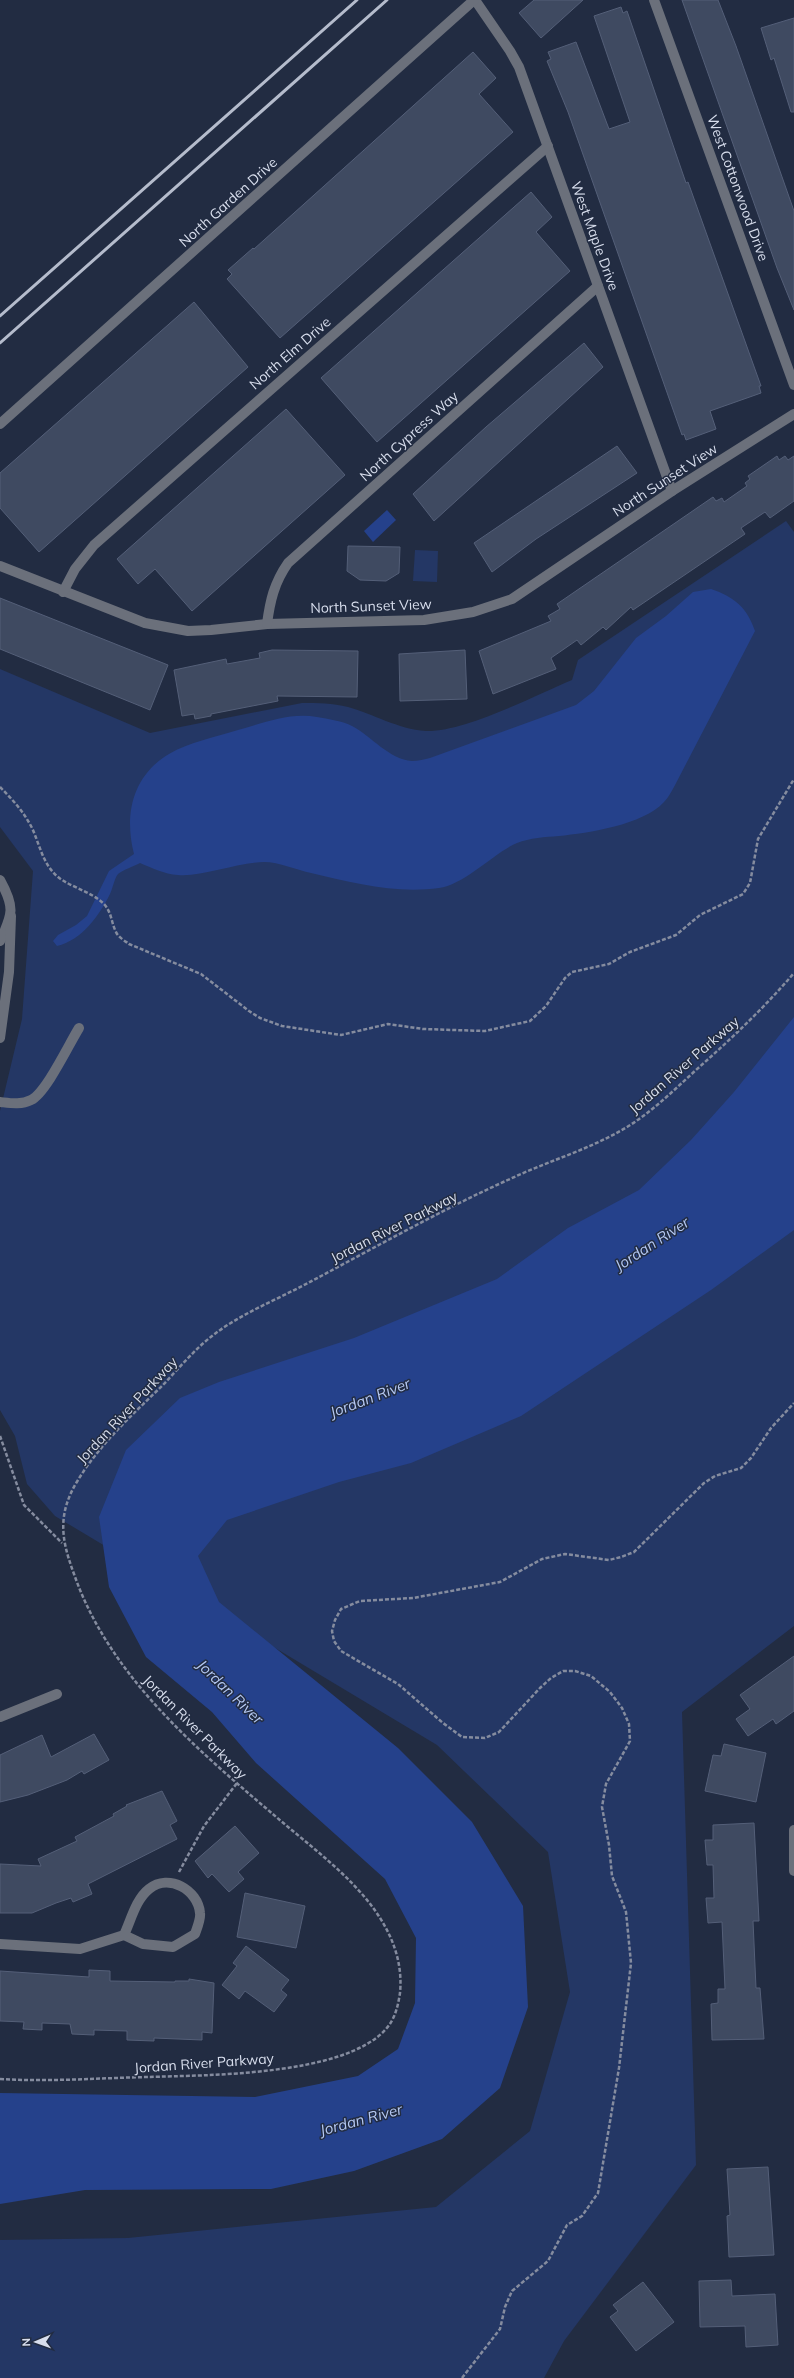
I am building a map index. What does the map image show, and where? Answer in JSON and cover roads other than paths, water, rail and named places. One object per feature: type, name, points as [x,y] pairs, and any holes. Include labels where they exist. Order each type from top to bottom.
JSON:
[{"type":"street","name":"West Maple Drive","points":[[474,0],[510,51],[519,68],[672,491]]},
{"type":"street","name":"North Garden Drive","points":[[0,424],[474,0]]},
{"type":"street","name":"West Cottonwood Drive","points":[[654,0],[794,385]]},
{"type":"street","name":"North Elm Drive","points":[[63,592],[75,569],[94,545],[548,146]]},
{"type":"street","name":"North Cypress Way","points":[[266,624],[270,597],[276,580],[288,564],[598,286]]},
{"type":"street","name":"North Sunset View","points":[[0,566],[145,623],[167,628],[211,630],[266,624],[424,620],[473,612],[512,599],[672,491],[794,414]]},
{"type":"street","points":[[0,880],[8,894],[12,916],[9,972],[0,1038]]},
{"type":"street","points":[[0,941],[12,916]]},
{"type":"street","points":[[0,1102],[20,1103],[32,1100],[48,1081],[78,1028]]},
{"type":"street","points":[[0,1717],[57,1694]]},
{"type":"street","points":[[794,1830],[794,1871]]},
{"type":"street","points":[[0,1944],[80,1949],[124,1935],[144,1944],[173,1947],[195,1934],[200,1913],[193,1894],[180,1885],[163,1882],[149,1888],[137,1904],[124,1935]]},
{"type":"water","points":[[387,510],[396,520],[373,542],[364,531]]},
{"type":"water","points":[[711,589],[733,599],[739,604],[748,615],[755,631],[674,787],[664,802],[655,810],[643,817],[599,830],[522,841],[508,847],[459,881],[449,886],[439,888],[407,890],[391,889],[359,884],[270,862],[253,863],[187,875],[168,873],[140,863],[118,874],[101,911],[82,933],[66,943],[57,946],[53,941],[58,935],[76,925],[87,916],[109,871],[134,854],[130,825],[134,798],[139,785],[147,773],[156,763],[169,754],[185,746],[267,721],[287,717],[307,716],[331,719],[348,724],[359,730],[388,752],[404,760],[414,761],[430,758],[576,705],[594,691],[636,638],[666,616],[693,592]]},
{"type":"water","name":"Jordan River","points":[[794,1017],[794,1230],[711,1290],[521,1416],[411,1463],[339,1482],[227,1520],[198,1556],[219,1602],[398,1748],[472,1822],[523,1906],[528,2007],[500,2088],[442,2139],[354,2171],[271,2189],[85,2190],[0,2204],[0,2093],[255,2097],[358,2076],[398,2049],[415,2003],[416,1938],[385,1879],[256,1763],[212,1712],[146,1657],[109,1587],[99,1517],[126,1450],[180,1398],[219,1382],[354,1338],[497,1279],[568,1228],[639,1190],[691,1140],[734,1092]]},
{"type":"railway","points":[[0,316],[357,0]]},
{"type":"railway","points":[[0,343],[387,0]]}]
